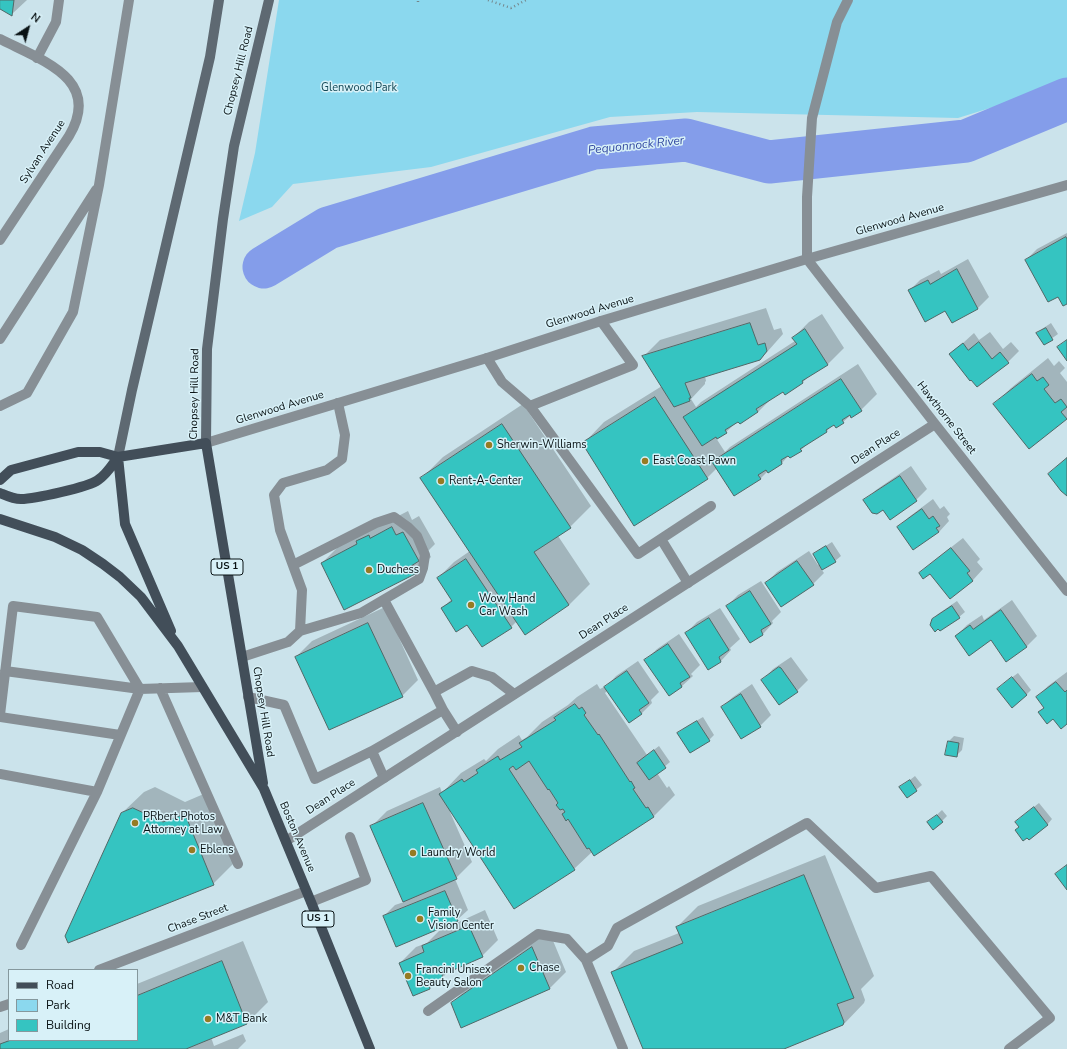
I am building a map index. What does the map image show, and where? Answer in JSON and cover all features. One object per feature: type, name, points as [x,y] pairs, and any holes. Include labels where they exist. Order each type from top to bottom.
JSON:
[{"type":"main road","points":[[178,646],[125,524],[118,457],[132,390],[210,57],[219,0]]},
{"type":"main road","name":"Chopsey Hill Road","points":[[264,789],[206,443],[207,349],[224,212],[234,146],[269,0]]},
{"type":"main road","name":"Glenwood Avenue","points":[[0,480],[11,470],[78,452],[100,452],[118,457],[206,443]]},
{"type":"main road","points":[[0,493],[18,499],[29,499],[88,486],[106,474],[118,457]]},
{"type":"main road","name":"US 1","points":[[0,519],[55,536],[82,550],[102,564],[120,577],[141,597],[178,646]]},
{"type":"main road","name":"Boston Avenue","points":[[178,646],[264,789],[370,1049]]},
{"type":"street","points":[[37,58],[56,22],[59,0]]},
{"type":"street","points":[[0,406],[27,393],[73,312],[99,185],[129,0]]},
{"type":"street","points":[[807,260],[807,197],[812,118],[837,22],[848,0]]},
{"type":"street","name":"Sylvan Avenue","points":[[0,39],[59,71],[73,85],[79,99],[80,108],[76,126],[0,240]]},
{"type":"street","points":[[0,339],[99,185]]},
{"type":"street","name":"Glenwood Avenue","points":[[206,443],[487,358],[601,321],[1067,185]]},
{"type":"street","name":"Hawthorne Street","points":[[807,260],[1067,591]]},
{"type":"street","points":[[530,406],[633,365],[601,321]]},
{"type":"street","points":[[487,358],[502,382],[530,406],[638,554],[711,506]]},
{"type":"street","points":[[300,631],[302,590],[280,530],[274,495],[283,483],[327,470],[342,458],[345,435],[338,403]]},
{"type":"street","name":"Dean Place","points":[[286,841],[935,424]]},
{"type":"street","points":[[242,657],[288,642],[300,631],[361,613],[419,579],[424,568],[425,555],[417,536],[408,527],[394,518],[376,523],[293,565]]},
{"type":"street","points":[[661,539],[688,583]]},
{"type":"street","points":[[384,600],[443,710],[457,732]]},
{"type":"street","points":[[120,735],[0,716],[13,606],[97,617],[140,689]]},
{"type":"street","points":[[5,671],[140,689],[202,687]]},
{"type":"street","points":[[434,692],[472,671],[492,677],[514,694]]},
{"type":"street","points":[[160,688],[238,864]]},
{"type":"street","points":[[21,945],[97,792],[140,689]]},
{"type":"street","points":[[248,697],[284,705],[315,779],[372,751],[443,710]]},
{"type":"street","points":[[372,751],[384,778]]},
{"type":"street","points":[[0,774],[97,792]]},
{"type":"street","points":[[586,960],[608,946],[617,928],[806,823],[876,888],[930,876],[1050,1018],[1009,1049]]},
{"type":"street","points":[[311,902],[366,880],[350,837]]},
{"type":"street","name":"Chase Street","points":[[102,969],[306,891]]},
{"type":"street","points":[[428,1011],[538,934],[567,939],[586,960],[623,1049]]},
{"type":"path","points":[[488,0],[511,8],[526,0]]},
{"type":"green space","name":"Glenwood Park","points":[[279,0],[1067,0],[1067,84],[958,118],[697,112],[610,117],[431,167],[293,184],[272,207],[239,221],[255,153]]},
{"type":"building","points":[[0,0],[14,0],[12,16],[0,9]]},
{"type":"building","points":[[1066,237],[1067,304],[1063,306],[1058,297],[1048,302],[1025,260]]},
{"type":"building","points":[[957,269],[978,309],[952,323],[945,311],[925,322],[908,290],[928,280],[930,284]]},
{"type":"building","points":[[750,323],[758,345],[765,343],[767,351],[760,360],[685,383],[691,398],[689,398],[690,401],[674,407],[642,356]]},
{"type":"building","points":[[1046,328],[1053,340],[1044,345],[1036,333]]},
{"type":"building","points":[[805,329],[828,365],[802,381],[803,383],[785,395],[783,392],[756,409],[758,412],[740,424],[738,422],[725,430],[727,433],[717,439],[716,437],[702,446],[683,417],[797,344],[792,338]]},
{"type":"building","points":[[1067,340],[1067,361],[1057,347]]},
{"type":"building","points":[[979,342],[992,359],[1000,352],[1009,363],[977,387],[971,380],[970,381],[949,354],[963,343],[968,350]]},
{"type":"building","points":[[1032,374],[1037,381],[1043,377],[1049,385],[1044,389],[1055,403],[1061,399],[1067,407],[1061,412],[1067,419],[1029,449],[993,404]]},
{"type":"building","points":[[841,379],[862,411],[851,418],[850,415],[842,420],[844,423],[836,428],[834,425],[826,430],[827,432],[800,449],[802,451],[790,458],[788,456],[781,460],[782,464],[768,473],[766,470],[758,475],[761,479],[734,496],[712,462]]},
{"type":"building","name":"East Coast Pawn","points":[[655,397],[708,479],[634,526],[582,443]]},
{"type":"building","points":[[502,424],[571,528],[534,552],[569,605],[525,635],[420,478]]},
{"type":"building","points":[[1067,458],[1067,496],[1061,491],[1048,474]]},
{"type":"building","points":[[900,476],[917,501],[890,520],[883,510],[877,514],[872,513],[863,500]]},
{"type":"building","points":[[922,509],[929,519],[933,516],[940,526],[936,528],[939,532],[913,550],[897,527]]},
{"type":"building","name":"Duchess","points":[[392,527],[396,535],[403,532],[419,561],[411,566],[415,574],[344,610],[321,563],[357,544],[356,541],[369,535],[370,538]]},
{"type":"building","points":[[826,546],[836,562],[822,570],[813,554]]},
{"type":"building","points":[[951,548],[970,571],[967,573],[973,581],[950,599],[930,574],[923,579],[919,573]]},
{"type":"building","name":"Wow Hand Car Wash","points":[[466,559],[512,628],[482,647],[467,625],[456,632],[441,608],[452,601],[437,578]]},
{"type":"building","points":[[797,561],[814,585],[781,607],[765,583]]},
{"type":"building","points":[[750,591],[771,624],[761,630],[763,635],[750,643],[726,606]]},
{"type":"building","points":[[952,606],[960,618],[940,631],[938,629],[935,632],[930,625],[932,619]]},
{"type":"building","points":[[1001,610],[1027,647],[1006,662],[991,640],[969,656],[955,636],[970,625],[973,629]]},
{"type":"building","points":[[709,618],[729,650],[719,657],[721,662],[708,670],[685,633]]},
{"type":"building","points":[[368,623],[403,697],[329,730],[295,657]]},
{"type":"building","points":[[668,644],[690,677],[680,683],[682,687],[669,696],[644,660]]},
{"type":"building","points":[[779,667],[798,692],[779,705],[761,680]]},
{"type":"building","points":[[627,671],[649,703],[639,710],[642,714],[629,723],[604,687]]},
{"type":"building","points":[[1012,677],[1027,695],[1012,708],[997,689]]},
{"type":"building","points":[[1056,682],[1065,692],[1067,690],[1067,724],[1061,729],[1053,719],[1047,724],[1038,712],[1044,708],[1036,697]]},
{"type":"building","points":[[741,694],[761,727],[741,739],[721,707]]},
{"type":"building","points":[[575,704],[579,709],[582,707],[586,713],[584,715],[598,735],[599,734],[630,782],[631,781],[635,788],[633,789],[654,817],[594,856],[589,848],[587,849],[568,819],[566,821],[562,814],[565,812],[563,809],[560,810],[556,805],[558,803],[529,761],[516,770],[513,766],[509,769],[575,870],[514,909],[439,794],[462,779],[464,782],[478,773],[476,770],[498,756],[500,760],[522,747],[519,743],[556,720],[554,718]]},
{"type":"building","points":[[697,721],[710,741],[690,753],[677,733]]},
{"type":"building","points":[[948,741],[959,743],[957,757],[945,755]]},
{"type":"building","points":[[654,750],[666,768],[649,780],[637,763]]},
{"type":"building","points":[[910,780],[917,791],[907,798],[899,787]]},
{"type":"building","name":"Laundry World","points":[[423,803],[457,879],[403,902],[370,826]]},
{"type":"building","points":[[1034,807],[1048,825],[1029,840],[1027,838],[1023,841],[1015,830],[1019,827],[1015,822]]},
{"type":"building","points":[[133,808],[163,822],[185,814],[214,885],[68,943],[65,936],[121,813]]},
{"type":"building","points":[[937,815],[943,822],[933,830],[927,822]]},
{"type":"building","points":[[1067,865],[1067,890],[1055,874]]},
{"type":"building","points":[[804,875],[854,998],[837,1004],[844,1022],[843,1025],[784,1049],[643,1049],[611,972],[683,943],[676,927]]},
{"type":"building","name":"Family Vision Center","points":[[445,891],[458,921],[396,947],[383,916]]},
{"type":"building","points":[[469,926],[483,957],[442,975],[443,979],[429,985],[430,989],[413,996],[399,963],[424,952],[422,946]]},
{"type":"building","name":"Chase","points":[[532,947],[550,989],[461,1028],[451,1003]]},
{"type":"building","points":[[222,961],[247,1024],[186,1049],[0,1049],[0,1044],[8,1041],[138,1041],[138,996]]},
{"type":"waterway","name":"Pequonnock River","points":[[264,267],[328,228],[594,148],[686,140],[769,162],[966,141],[1067,99]]},
{"type":"place","name":"Sherwin-Williams","points":[[489,445]]},
{"type":"place","name":"East Coast Pawn","points":[[645,461]]},
{"type":"place","name":"Rent-A-Center","points":[[441,481]]},
{"type":"place","name":"Duchess","points":[[369,570]]},
{"type":"place","name":"Wow Hand Car Wash","points":[[471,605]]},
{"type":"place","name":"PRbert Photos Attorney at Law","points":[[135,823]]},
{"type":"place","name":"Eblens","points":[[192,850]]},
{"type":"place","name":"Laundry World","points":[[413,853]]},
{"type":"place","name":"Family Vision Center","points":[[420,919]]},
{"type":"place","name":"Chase","points":[[521,968]]},
{"type":"place","name":"Francini Unisex Beauty Salon","points":[[408,976]]},
{"type":"place","name":"M&T Bank","points":[[208,1019]]}]
